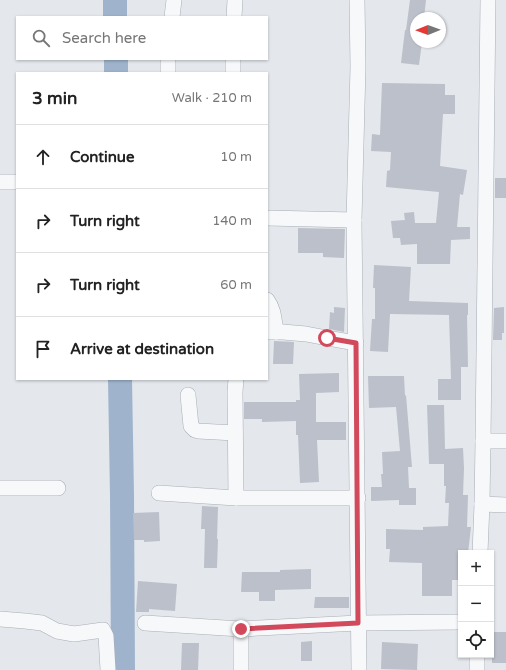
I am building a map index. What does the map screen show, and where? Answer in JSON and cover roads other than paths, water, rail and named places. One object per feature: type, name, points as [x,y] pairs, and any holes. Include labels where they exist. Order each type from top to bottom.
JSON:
[{"type":"street","points":[[172,16],[174,0]]},
{"type":"street","points":[[234,16],[235,0]]},
{"type":"street","points":[[357,0],[358,67],[354,220],[359,670]]},
{"type":"street","points":[[480,550],[483,441],[488,0]]},
{"type":"street","points":[[168,60],[168,72]]},
{"type":"street","points":[[233,60],[233,72]]},
{"type":"street","points":[[0,182],[16,182]]},
{"type":"street","points":[[268,218],[354,220]]},
{"type":"street","points":[[268,301],[273,311],[271,332],[306,334],[356,343]]},
{"type":"street","points":[[236,380],[234,392],[236,498]]},
{"type":"street","points":[[188,395],[191,426],[194,430],[235,433]]},
{"type":"street","points":[[483,441],[506,441]]},
{"type":"street","points":[[0,488],[58,488]]},
{"type":"street","points":[[159,493],[236,498],[358,498]]},
{"type":"street","points":[[482,504],[506,505]]},
{"type":"street","points":[[0,620],[42,623],[57,631],[74,634],[103,630],[106,636],[108,670]]},
{"type":"street","points":[[145,623],[241,629],[358,623],[458,622]]},
{"type":"street","points":[[241,629],[241,670]]},
{"type":"street","points":[[477,658],[477,670]]},
{"type":"waterway","points":[[115,0],[115,16]]},
{"type":"waterway","points":[[116,60],[116,72]]},
{"type":"waterway","points":[[120,380],[123,670]]}]
